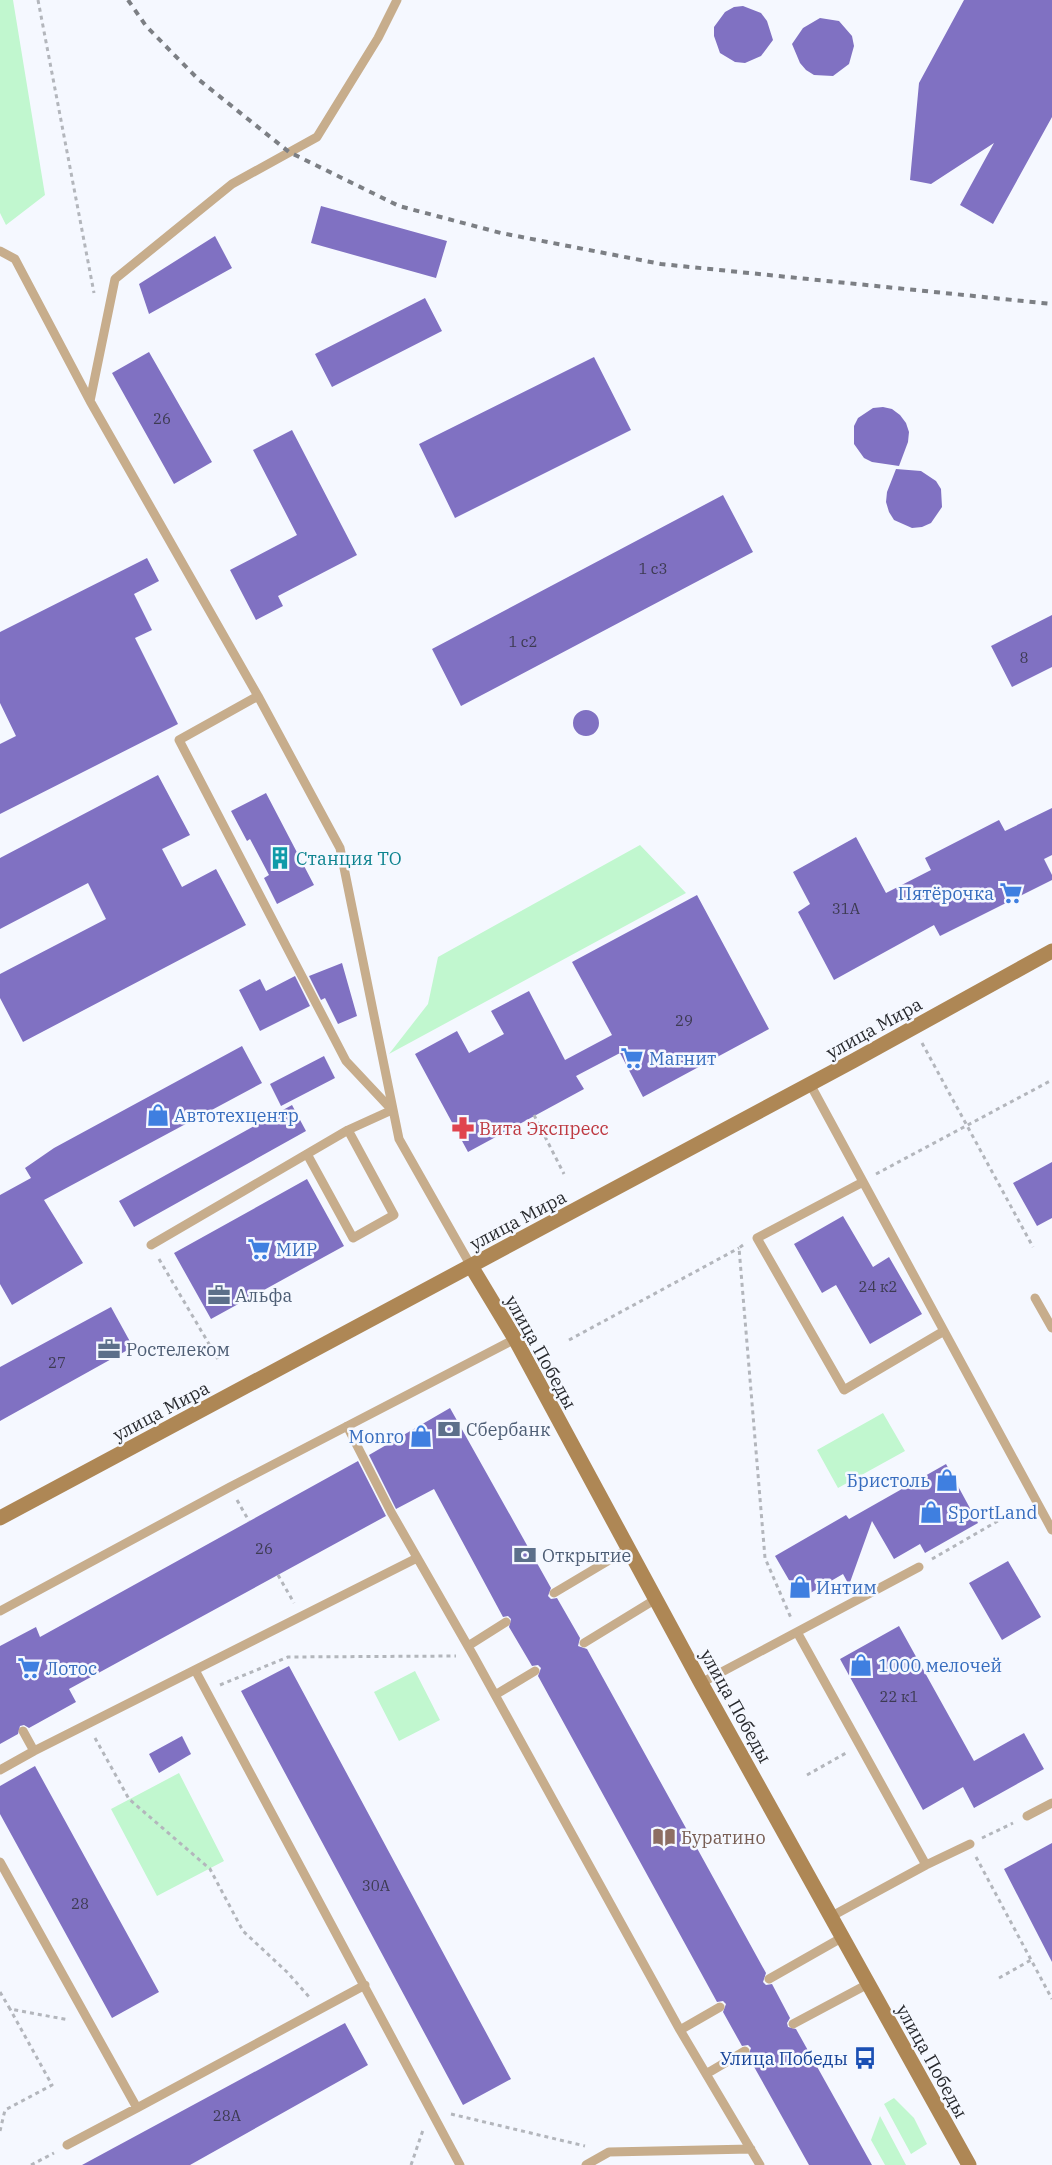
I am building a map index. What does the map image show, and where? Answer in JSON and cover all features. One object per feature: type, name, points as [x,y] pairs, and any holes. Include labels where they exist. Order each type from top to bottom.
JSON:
[{"type":"main road","name":"улица Мира","points":[[0,1518],[914,1028],[1052,951]]},
{"type":"main road","name":"улица Победы","points":[[472,1266],[515,1339],[628,1549],[969,2165]]},
{"type":"lane","points":[[90,401],[115,279],[232,184],[316,137],[378,38],[396,0]]},
{"type":"lane","points":[[0,252],[15,259],[90,401],[258,696],[340,848],[399,1139],[472,1266]]},
{"type":"lane","points":[[258,696],[179,740],[346,1061],[392,1110]]},
{"type":"lane","points":[[810,1084],[1052,1530]]},
{"type":"lane","points":[[151,1245],[348,1130],[392,1110]]},
{"type":"lane","points":[[307,1154],[353,1238],[394,1215],[348,1130]]},
{"type":"lane","points":[[863,1182],[757,1238],[844,1390],[944,1331]]},
{"type":"lane","points":[[1036,1298],[1052,1328]]},
{"type":"lane","points":[[0,1611],[230,1487],[515,1339]]},
{"type":"lane","points":[[347,1426],[417,1558],[468,1646],[680,2030],[760,2165]]},
{"type":"lane","points":[[554,1593],[628,1549]]},
{"type":"lane","points":[[0,1770],[34,1751],[417,1558]]},
{"type":"lane","points":[[702,1683],[919,1567]]},
{"type":"lane","points":[[584,1643],[656,1599]]},
{"type":"lane","points":[[468,1646],[506,1622]]},
{"type":"lane","points":[[797,1632],[926,1865]]},
{"type":"lane","points":[[195,1670],[460,2165]]},
{"type":"lane","points":[[495,1695],[535,1671]]},
{"type":"lane","points":[[23,1731],[34,1751]]},
{"type":"lane","points":[[1027,1816],[1052,1803]]},
{"type":"lane","points":[[832,1916],[926,1865],[970,1844]]},
{"type":"lane","points":[[0,1862],[137,2108]]},
{"type":"lane","points":[[769,1979],[843,1937]]},
{"type":"lane","points":[[793,2024],[868,1984]]},
{"type":"lane","points":[[67,2145],[365,1985]]},
{"type":"lane","points":[[680,2030],[720,2007]]},
{"type":"lane","points":[[706,2074],[745,2051]]},
{"type":"lane","points":[[586,2165],[609,2152],[751,2149]]},
{"type":"lane","points":[[603,2165],[609,2152]]},
{"type":"path","points":[[38,0],[95,299]]},
{"type":"path","points":[[914,1028],[1032,1247]]},
{"type":"path","points":[[863,1182],[1052,1080]]},
{"type":"path","points":[[534,1116],[564,1174]]},
{"type":"path","points":[[568,1340],[757,1238]]},
{"type":"path","points":[[151,1245],[219,1362]]},
{"type":"path","points":[[739,1248],[765,1558],[797,1632]]},
{"type":"path","points":[[230,1487],[249,1521]]},
{"type":"path","points":[[919,1567],[1036,1499]]},
{"type":"path","points":[[278,1575],[302,1616]]},
{"type":"path","points":[[206,1690],[288,1657],[473,1656]]},
{"type":"path","points":[[87,1725],[130,1799],[210,1869],[243,1930],[287,1972],[320,2010]]},
{"type":"path","points":[[807,1774],[859,1745]]},
{"type":"path","points":[[988,1835],[1005,1827]]},
{"type":"path","points":[[970,1844],[1052,1999]]},
{"type":"path","points":[[999,1978],[1031,1960]]},
{"type":"path","points":[[0,1992],[52,2085],[5,2110],[0,2131]]},
{"type":"path","points":[[10,2008],[91,2025]]},
{"type":"path","points":[[411,2165],[430,2109],[609,2152]]},
{"type":"path","points":[[31,2165],[67,2145]]},
{"type":"green space","points":[[0,0],[13,0],[45,195],[6,225],[0,213]]},
{"type":"green space","points":[[640,845],[686,893],[389,1054],[428,1004],[438,957]]},
{"type":"green space","points":[[883,1413],[905,1451],[838,1488],[817,1450]]},
{"type":"green space","points":[[415,1671],[440,1720],[399,1741],[374,1692]]},
{"type":"green space","points":[[179,1773],[224,1861],[157,1896],[111,1809]]},
{"type":"green space","points":[[894,2098],[914,2118],[927,2144],[911,2154],[884,2104]]},
{"type":"green space","points":[[880,2116],[906,2165],[885,2165],[871,2140]]},
{"type":"building","points":[[964,0],[1052,0],[1052,117],[993,224],[960,205],[994,143],[931,184],[910,180],[919,83]]},
{"type":"building","points":[[743,6],[761,13],[767,21],[773,40],[761,56],[745,63],[735,62],[720,53],[714,36],[714,27],[725,12],[734,7]]},
{"type":"building","points":[[820,18],[839,21],[852,36],[854,46],[849,64],[833,76],[814,75],[806,70],[800,63],[792,44],[803,28]]},
{"type":"building","points":[[321,206],[447,241],[436,278],[311,243]]},
{"type":"building","points":[[215,236],[232,268],[149,314],[139,284]]},
{"type":"building","points":[[425,298],[442,331],[332,387],[315,354]]},
{"type":"building","points":[[149,352],[212,462],[174,484],[112,373]]},
{"type":"building","points":[[594,357],[631,430],[455,518],[419,444]]},
{"type":"building","points":[[883,407],[892,409],[900,415],[906,423],[909,432],[908,442],[899,466],[872,462],[864,458],[854,444],[854,426],[858,418],[873,408]]},
{"type":"building","points":[[292,430],[357,555],[278,596],[283,606],[256,620],[230,570],[297,535],[253,450]]},
{"type":"building","points":[[896,469],[921,471],[936,481],[941,489],[942,507],[931,523],[922,527],[912,528],[894,520],[886,502],[887,492]]},
{"type":"building","points":[[723,495],[753,552],[461,706],[432,649]]},
{"type":"building","points":[[147,558],[159,581],[134,594],[152,630],[135,638],[178,724],[0,814],[0,744],[16,736],[0,703],[0,632]]},
{"type":"building","points":[[1052,615],[1052,667],[1012,687],[991,646]]},
{"type":"building","points":[[586,710],[595,714],[599,723],[595,732],[586,736],[577,732],[573,723],[577,714]]},
{"type":"building","points":[[158,775],[190,835],[162,849],[182,887],[216,869],[246,925],[23,1042],[0,998],[0,974],[106,919],[88,883],[0,929],[0,858]]},
{"type":"building","name":"Станция ТО","points":[[266,793],[314,885],[277,904],[264,878],[269,875],[250,839],[247,841],[231,811]]},
{"type":"building","points":[[1052,808],[1052,855],[1044,859],[1052,875],[1052,880],[940,936],[934,925],[834,980],[798,912],[810,904],[793,872],[856,837],[886,893],[931,870],[925,858],[999,820],[1005,831]]},
{"type":"building","points":[[697,895],[769,1029],[643,1097],[620,1053],[576,1076],[584,1089],[468,1152],[415,1054],[457,1031],[469,1053],[504,1034],[491,1011],[529,991],[565,1060],[612,1035],[572,962]]},
{"type":"building","points":[[342,963],[357,1016],[338,1024],[325,998],[321,1000],[309,976]]},
{"type":"building","points":[[295,976],[310,1006],[260,1031],[239,990],[260,979],[266,991]]},
{"type":"building","name":"Автотехцентр","points":[[242,1046],[262,1083],[44,1200],[83,1263],[12,1305],[0,1284],[0,1195],[31,1178],[25,1168],[54,1148]]},
{"type":"building","points":[[324,1056],[335,1078],[281,1106],[270,1084]]},
{"type":"building","points":[[292,1105],[306,1131],[134,1227],[119,1201]]},
{"type":"building","points":[[1052,1162],[1052,1218],[1037,1226],[1013,1183]]},
{"type":"building","name":"МИР","points":[[307,1179],[344,1246],[211,1319],[174,1253]]},
{"type":"building","points":[[843,1216],[873,1267],[889,1257],[922,1314],[870,1344],[836,1285],[822,1293],[794,1244]]},
{"type":"building","points":[[111,1307],[133,1347],[0,1421],[0,1367]]},
{"type":"building","points":[[450,1408],[551,1588],[548,1596],[551,1599],[557,1598],[580,1638],[578,1646],[587,1649],[766,1973],[763,1982],[766,1985],[772,1984],[790,2018],[787,2023],[788,2027],[796,2029],[872,2165],[809,2165],[748,2056],[751,2048],[748,2045],[742,2046],[723,2012],[726,2004],[723,2001],[717,2002],[538,1676],[541,1668],[538,1665],[532,1666],[509,1627],[511,1619],[508,1616],[503,1617],[434,1489],[396,1509],[369,1455]]},
{"type":"building","points":[[358,1461],[386,1516],[69,1689],[76,1702],[29,1728],[24,1725],[20,1726],[18,1734],[0,1744],[0,1646],[36,1627],[40,1637]]},
{"type":"building","points":[[946,1464],[978,1523],[925,1553],[920,1544],[894,1559],[872,1521],[849,1585],[843,1574],[800,1599],[775,1556],[846,1515],[849,1519]]},
{"type":"building","points":[[1008,1561],[1041,1617],[1002,1640],[969,1583]]},
{"type":"building","points":[[899,1626],[974,1761],[1024,1733],[1044,1769],[974,1808],[963,1787],[923,1810],[840,1659]]},
{"type":"building","points":[[289,1666],[511,2079],[463,2105],[241,1691]]},
{"type":"building","points":[[182,1736],[191,1754],[159,1773],[149,1754]]},
{"type":"building","points":[[35,1766],[159,1992],[112,2018],[0,1814],[0,1786]]},
{"type":"building","points":[[1052,1843],[1052,1962],[1004,1869]]},
{"type":"building","points":[[345,2023],[368,2065],[190,2165],[82,2165]]},
{"type":"railway","points":[[128,0],[146,26],[198,79],[289,152],[399,206],[501,233],[661,264],[1052,304]]},
{"type":"place","name":"Станция ТО","points":[[280,858]]},
{"type":"place","name":"Пятёрочка","points":[[1011,893]]},
{"type":"place","name":"Магнит","points":[[632,1058]]},
{"type":"place","name":"Автотехцентр","points":[[158,1115]]},
{"type":"place","name":"Вита Экспресс","points":[[463,1128]]},
{"type":"place","name":"МИР","points":[[259,1249]]},
{"type":"place","name":"Альфа","points":[[219,1295]]},
{"type":"place","name":"Ростелеком","points":[[109,1349]]},
{"type":"place","name":"Сбербанк","points":[[449,1429]]},
{"type":"place","name":"Monro","points":[[421,1436]]},
{"type":"place","name":"Бристоль","points":[[947,1480]]},
{"type":"place","name":"SportLand","points":[[931,1512]]},
{"type":"place","name":"Открытие","points":[[525,1555]]},
{"type":"place","name":"Интим","points":[[800,1587]]},
{"type":"place","name":"1000 мелочей","points":[[861,1665]]},
{"type":"place","name":"Лотос","points":[[29,1668]]},
{"type":"place","name":"Буратино","points":[[664,1837]]},
{"type":"place","name":"Улица Победы","points":[[865,2058]]}]
